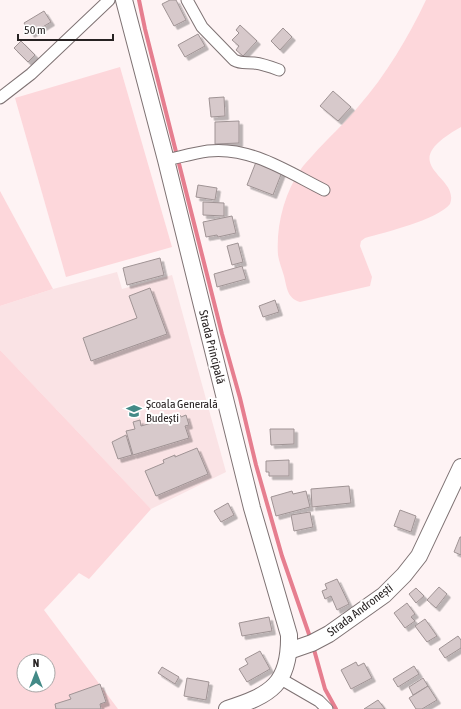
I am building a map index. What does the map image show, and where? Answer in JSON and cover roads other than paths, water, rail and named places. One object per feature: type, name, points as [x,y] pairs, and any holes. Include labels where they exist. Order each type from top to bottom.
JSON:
[{"type":"main road","name":"Strada Principală","points":[[124,0],[167,160],[252,508],[289,635],[302,647],[286,666],[281,678],[272,689],[258,698],[227,709]]},
{"type":"main road","name":"Strada Andronești","points":[[302,647],[329,634],[360,613],[384,595],[404,576],[419,556],[461,467]]},
{"type":"street","points":[[0,98],[31,74],[109,0]]},
{"type":"street","points":[[187,0],[202,27],[234,60],[240,63],[267,65],[279,70]]},
{"type":"street","points":[[167,160],[209,151],[228,151],[246,154],[288,170],[324,190]]},
{"type":"street","points":[[281,678],[319,701],[327,709]]},
{"type":"waterway","points":[[139,0],[145,29],[256,465],[282,556],[311,640]]},
{"type":"waterway","points":[[313,646],[325,689],[336,709]]},
{"type":"place","name":"Școala Generală Budești","points":[[134,411]]}]
